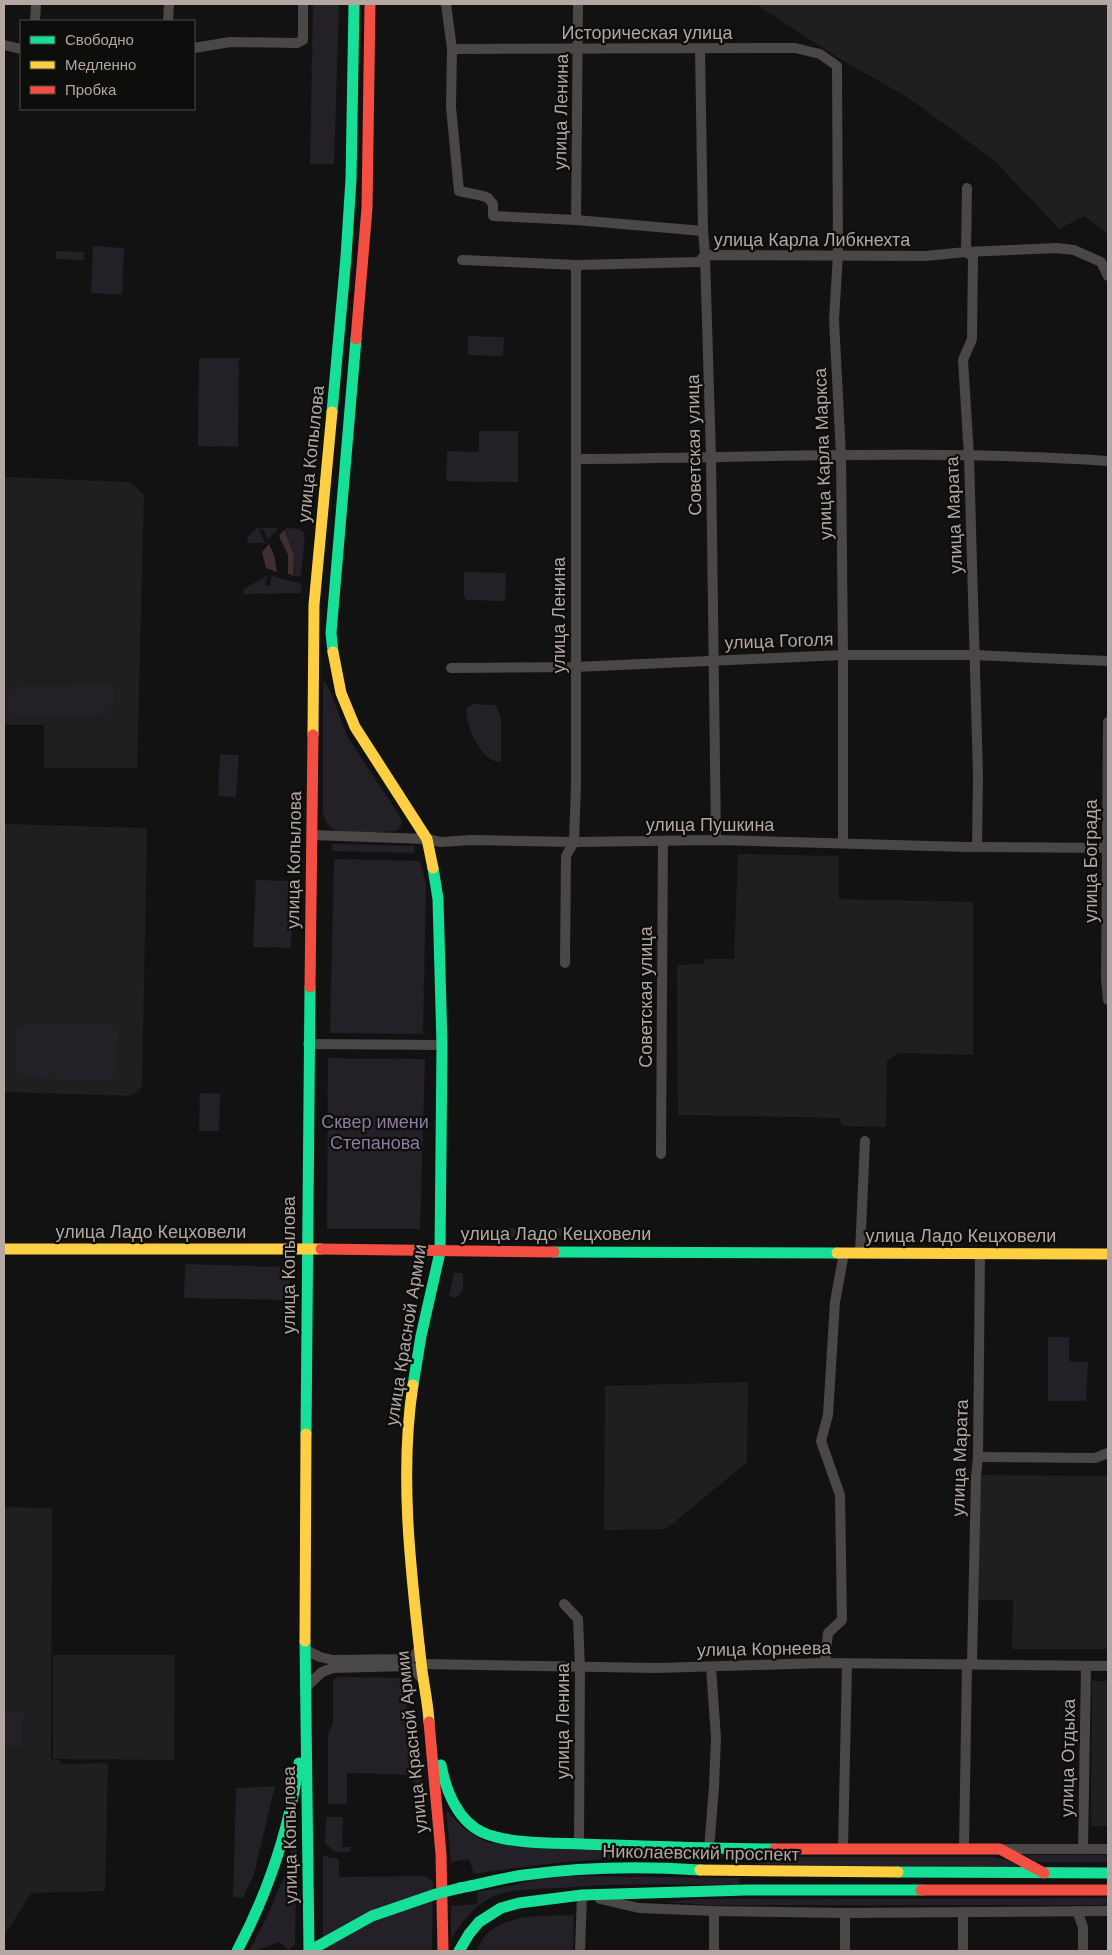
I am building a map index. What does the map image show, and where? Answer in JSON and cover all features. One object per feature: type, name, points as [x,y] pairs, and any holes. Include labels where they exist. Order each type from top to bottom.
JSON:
[{"type":"main road","name":"улица Копылова","points":[[309,1951],[305,1688],[308,1044],[314,605],[346,257],[351,179],[354,4]]},
{"type":"main road","name":"улица Копылова","points":[[333,658],[332,633],[339,536],[367,208],[370,4]]},
{"type":"main road","name":"улица Красной Армии","points":[[333,658],[341,693],[355,727],[427,839],[436,877],[438,899],[442,1045],[440,1252],[421,1336],[407,1430],[410,1548],[421,1664],[428,1707],[441,1854],[442,1951]]},
{"type":"main road","name":"улица Ладо Кецховели","points":[[4,1250],[307,1249],[440,1252],[1108,1254]]},
{"type":"main road","name":"Николаевский проспект","points":[[428,1707],[444,1780],[460,1814],[471,1825],[484,1832],[503,1838],[536,1842],[709,1849],[1000,1849]]},
{"type":"main road","name":"улица Копылова","points":[[237,1951],[251,1926],[278,1861],[290,1818],[305,1718]]},
{"type":"main road","points":[[1000,1849],[1044,1874]]},
{"type":"main road","points":[[692,1869],[793,1850]]},
{"type":"main road","name":"Николаевский проспект","points":[[309,1951],[372,1916],[436,1894],[523,1875],[622,1868],[721,1871],[1108,1873]]},
{"type":"main road","name":"Николаевский проспект","points":[[459,1951],[479,1922],[501,1908],[519,1903],[582,1895],[747,1890],[1108,1890]]},
{"type":"street","points":[[35,20],[36,4]]},
{"type":"street","points":[[168,20],[169,4]]},
{"type":"street","points":[[195,48],[230,42],[297,43],[303,40],[303,4]]},
{"type":"street","points":[[446,4],[452,49],[451,107],[459,190],[488,198],[493,204],[493,216],[576,220]]},
{"type":"street","name":"улица Ленина","points":[[576,220],[578,4]]},
{"type":"street","points":[[4,44],[20,49]]},
{"type":"street","name":"Историческая улица","points":[[452,49],[795,48],[820,54],[837,66]]},
{"type":"street","name":"Советская улица","points":[[700,49],[703,231],[706,255],[711,456],[712,660],[716,840]]},
{"type":"street","name":"улица Карла Маркса","points":[[837,66],[838,254],[834,320],[841,455],[843,842]]},
{"type":"street","name":"улица Марата","points":[[967,188],[966,252],[973,257],[972,339],[963,360],[969,456],[978,776],[977,846]]},
{"type":"street","name":"улица Карла Либкнехта","points":[[576,220],[703,231]]},
{"type":"street","name":"улица Карла Либкнехта","points":[[462,260],[576,265],[699,262],[706,255],[838,254],[925,256],[1056,248],[1074,250],[1101,262],[1108,276]]},
{"type":"street","name":"улица Ленина","points":[[565,963],[566,856],[574,842],[576,759],[576,265]]},
{"type":"street","points":[[576,459],[841,455],[1062,458],[1108,461]]},
{"type":"street","name":"улица Гоголя","points":[[452,668],[575,667],[843,655],[974,655],[1108,661]]},
{"type":"street","name":"улица Бограда","points":[[1108,722],[1106,979],[1108,1000]]},
{"type":"street","name":"улица Пушкина","points":[[312,836],[427,839],[441,842],[471,840],[574,842],[716,840],[1108,848]]},
{"type":"street","name":"Советская улица","points":[[661,1154],[663,841]]},
{"type":"street","points":[[308,1044],[442,1045]]},
{"type":"street","points":[[860,1253],[864,1141]]},
{"type":"street","points":[[825,1663],[828,1633],[842,1620],[840,1495],[821,1441],[828,1415],[835,1302],[844,1253]]},
{"type":"street","name":"улица Марата","points":[[964,1848],[978,1457],[980,1253]]},
{"type":"street","points":[[978,1457],[1096,1458],[1108,1454],[1108,1447]]},
{"type":"street","name":"улица Ленина","points":[[564,1604],[578,1619],[580,1667],[579,1844]]},
{"type":"street","points":[[306,1650],[320,1657],[333,1660],[409,1659],[413,1658],[420,1648]]},
{"type":"street","name":"улица Корнеева","points":[[421,1664],[580,1667],[711,1667],[825,1663],[1108,1666]]},
{"type":"street","points":[[843,1848],[847,1664]]},
{"type":"street","points":[[305,1688],[322,1672],[333,1668],[409,1666],[415,1670],[424,1683]]},
{"type":"street","name":"улица Отдыха","points":[[1083,1849],[1086,1666]]},
{"type":"street","points":[[709,1849],[716,1738],[711,1667]]},
{"type":"street","points":[[1000,1849],[1108,1849]]},
{"type":"street","points":[[580,1951],[582,1895],[639,1908],[714,1911],[1108,1911]]},
{"type":"street","points":[[714,1911],[714,1951]]},
{"type":"street","points":[[845,1912],[845,1951]]},
{"type":"street","points":[[963,1912],[963,1951]]},
{"type":"street","points":[[1077,1912],[1083,1928],[1083,1951]]},
{"type":"shaded area","points":[[755,4],[1108,4],[1108,234],[1084,216],[1059,229],[996,162],[983,152],[907,97],[840,59]]},
{"type":"shaded area","points":[[4,477],[131,482],[144,495],[137,768],[44,768],[44,725],[4,725]]},
{"type":"shaded area","points":[[284,530],[294,554],[293,576],[288,574],[288,555],[279,536]]},
{"type":"shaded area","points":[[269,544],[274,555],[277,572],[266,568],[262,552]]},
{"type":"shaded area","points":[[4,824],[147,828],[142,1087],[131,1096],[4,1092]]},
{"type":"shaded area","points":[[738,854],[839,856],[839,899],[973,902],[973,1055],[898,1053],[887,1061],[886,1127],[842,1126],[839,1118],[678,1115],[677,965],[704,964],[705,959],[734,959]]},
{"type":"shaded area","points":[[748,1382],[747,1462],[666,1529],[604,1530],[605,1386]]},
{"type":"shaded area","points":[[980,1475],[1108,1476],[1108,1649],[1012,1649],[1013,1600],[979,1600]]},
{"type":"shaded area","points":[[4,1507],[52,1508],[51,1760],[59,1760],[60,1764],[108,1763],[105,1891],[31,1893],[4,1936]]},
{"type":"shaded area","points":[[53,1655],[175,1655],[174,1760],[53,1759]]},
{"type":"shaded area","points":[[1092,1681],[1108,1681],[1108,1826],[1091,1826]]},
{"type":"green space","points":[[313,4],[339,4],[334,164],[310,164]]},
{"type":"green space","points":[[93,246],[124,248],[122,295],[91,293]]},
{"type":"green space","points":[[56,251],[84,252],[84,260],[56,259]]},
{"type":"green space","points":[[468,336],[504,337],[503,356],[468,355]]},
{"type":"green space","points":[[199,358],[239,358],[238,447],[198,446]]},
{"type":"green space","points":[[479,431],[518,431],[518,482],[446,481],[447,451],[479,452]]},
{"type":"green space","points":[[257,528],[279,528],[268,539],[263,529],[259,530],[264,543],[247,543],[248,536]]},
{"type":"green space","points":[[287,528],[300,529],[305,534],[301,576],[293,576],[294,553],[284,530]]},
{"type":"green space","points":[[464,572],[506,573],[505,601],[467,600],[464,596]]},
{"type":"green space","points":[[268,575],[265,585],[269,586],[272,576],[302,584],[301,593],[244,594],[244,589]]},
{"type":"green space","points":[[323,682],[326,683],[332,695],[347,736],[401,818],[402,824],[398,830],[386,832],[338,831],[330,826],[325,819],[323,813]]},
{"type":"green space","points":[[108,684],[113,689],[114,706],[105,715],[17,717],[7,709],[7,696],[15,686]]},
{"type":"green space","points":[[473,704],[496,705],[501,718],[501,762],[487,757],[472,734],[466,709]]},
{"type":"green space","points":[[220,754],[239,755],[236,797],[218,796]]},
{"type":"green space","points":[[332,844],[414,846],[415,853],[332,851]]},
{"type":"green space","points":[[334,859],[420,861],[426,884],[423,1034],[330,1033]]},
{"type":"green space","points":[[256,880],[293,881],[291,948],[253,947]]},
{"type":"green space","points":[[108,1023],[118,1031],[117,1075],[110,1081],[23,1077],[15,1071],[16,1031],[25,1024]]},
{"type":"green space","name":"Сквер имени Степанова","points":[[328,1058],[425,1059],[420,1229],[327,1229]]},
{"type":"green space","points":[[200,1093],[220,1094],[219,1131],[199,1131]]},
{"type":"green space","points":[[461,1228],[517,1228],[517,1237],[461,1236]]},
{"type":"green space","points":[[528,1228],[640,1228],[645,1236],[528,1236]]},
{"type":"green space","points":[[185,1264],[290,1267],[289,1300],[184,1298]]},
{"type":"green space","points":[[454,1273],[463,1273],[463,1290],[456,1298],[449,1296]]},
{"type":"green space","points":[[1048,1337],[1069,1337],[1069,1361],[1088,1362],[1086,1401],[1048,1401]]},
{"type":"green space","points":[[338,1677],[405,1678],[409,1727],[416,1727],[423,1792],[409,1775],[347,1773],[347,1804],[328,1804],[328,1735],[333,1723],[333,1680]]},
{"type":"green space","points":[[24,1711],[23,1748],[4,1746],[4,1712]]},
{"type":"green space","points":[[275,1786],[254,1874],[243,1898],[233,1897],[236,1788]]},
{"type":"green space","points":[[446,1809],[465,1829],[490,1843],[741,1855],[704,1859],[642,1858],[579,1861],[474,1874],[469,1859],[451,1862]]},
{"type":"green space","points":[[326,1817],[343,1817],[342,1847],[352,1847],[349,1852],[335,1852],[325,1843]]},
{"type":"green space","points":[[297,1825],[295,1945],[288,1950],[280,1942],[249,1951],[265,1921],[287,1870]]},
{"type":"green space","points":[[1025,1855],[1108,1855],[1108,1862],[1036,1862]]},
{"type":"green space","points":[[323,1856],[339,1859],[339,1877],[426,1876],[433,1882],[432,1951],[323,1951]]},
{"type":"green space","points":[[798,1857],[994,1857],[1010,1861],[1020,1868],[752,1864]]},
{"type":"green space","points":[[565,1876],[739,1878],[739,1885],[605,1885],[507,1892],[491,1897],[471,1912],[451,1940],[451,1906],[477,1904],[478,1892]]},
{"type":"green space","points":[[1108,1898],[1108,1905],[711,1905],[666,1902],[697,1899]]},
{"type":"green space","points":[[574,1915],[573,1951],[477,1951],[484,1938],[493,1929],[505,1923],[532,1917]]},
{"type":"traffic: fast","points":[[332,412],[351,179],[354,4]]},
{"type":"traffic: fast","points":[[333,652],[331,633],[356,339]]},
{"type":"traffic: fast","points":[[413,1385],[421,1336],[440,1252],[442,1045],[438,899],[433,868]]},
{"type":"traffic: fast","points":[[306,1434],[310,987]]},
{"type":"traffic: fast","points":[[554,1252],[837,1253]]},
{"type":"traffic: fast","points":[[305,1641],[309,1951]]},
{"type":"traffic: fast","points":[[237,1951],[259,1906],[276,1860],[290,1812],[299,1763]]},
{"type":"traffic: fast","points":[[441,1765],[446,1785],[460,1814],[475,1828],[494,1837],[545,1843],[775,1849]]},
{"type":"traffic: fast","points":[[460,1888],[516,1876],[568,1870],[634,1868],[700,1870]]},
{"type":"traffic: fast","points":[[898,1872],[1108,1873]]},
{"type":"traffic: fast","points":[[309,1951],[372,1916],[436,1894],[460,1888]]},
{"type":"traffic: fast","points":[[459,1951],[479,1922],[501,1908],[519,1903],[582,1895],[747,1890],[921,1890]]},
{"type":"traffic: slow","points":[[313,735],[314,605],[332,412]]},
{"type":"traffic: slow","points":[[333,652],[341,693],[355,727],[427,839],[433,868]]},
{"type":"traffic: slow","points":[[4,1249],[321,1249]]},
{"type":"traffic: slow","points":[[837,1253],[1108,1254]]},
{"type":"traffic: slow","points":[[413,1385],[407,1453],[408,1524],[417,1628],[429,1722]]},
{"type":"traffic: slow","points":[[305,1641],[306,1434]]},
{"type":"traffic: slow","points":[[700,1870],[898,1872]]},
{"type":"traffic: jam","points":[[356,339],[367,208],[370,4]]},
{"type":"traffic: jam","points":[[310,987],[313,735]]},
{"type":"traffic: jam","points":[[321,1249],[554,1252]]},
{"type":"traffic: jam","points":[[429,1722],[441,1854],[443,1951]]},
{"type":"traffic: jam","points":[[775,1849],[1000,1849],[1044,1873]]},
{"type":"traffic: jam","points":[[921,1890],[1108,1890]]}]
